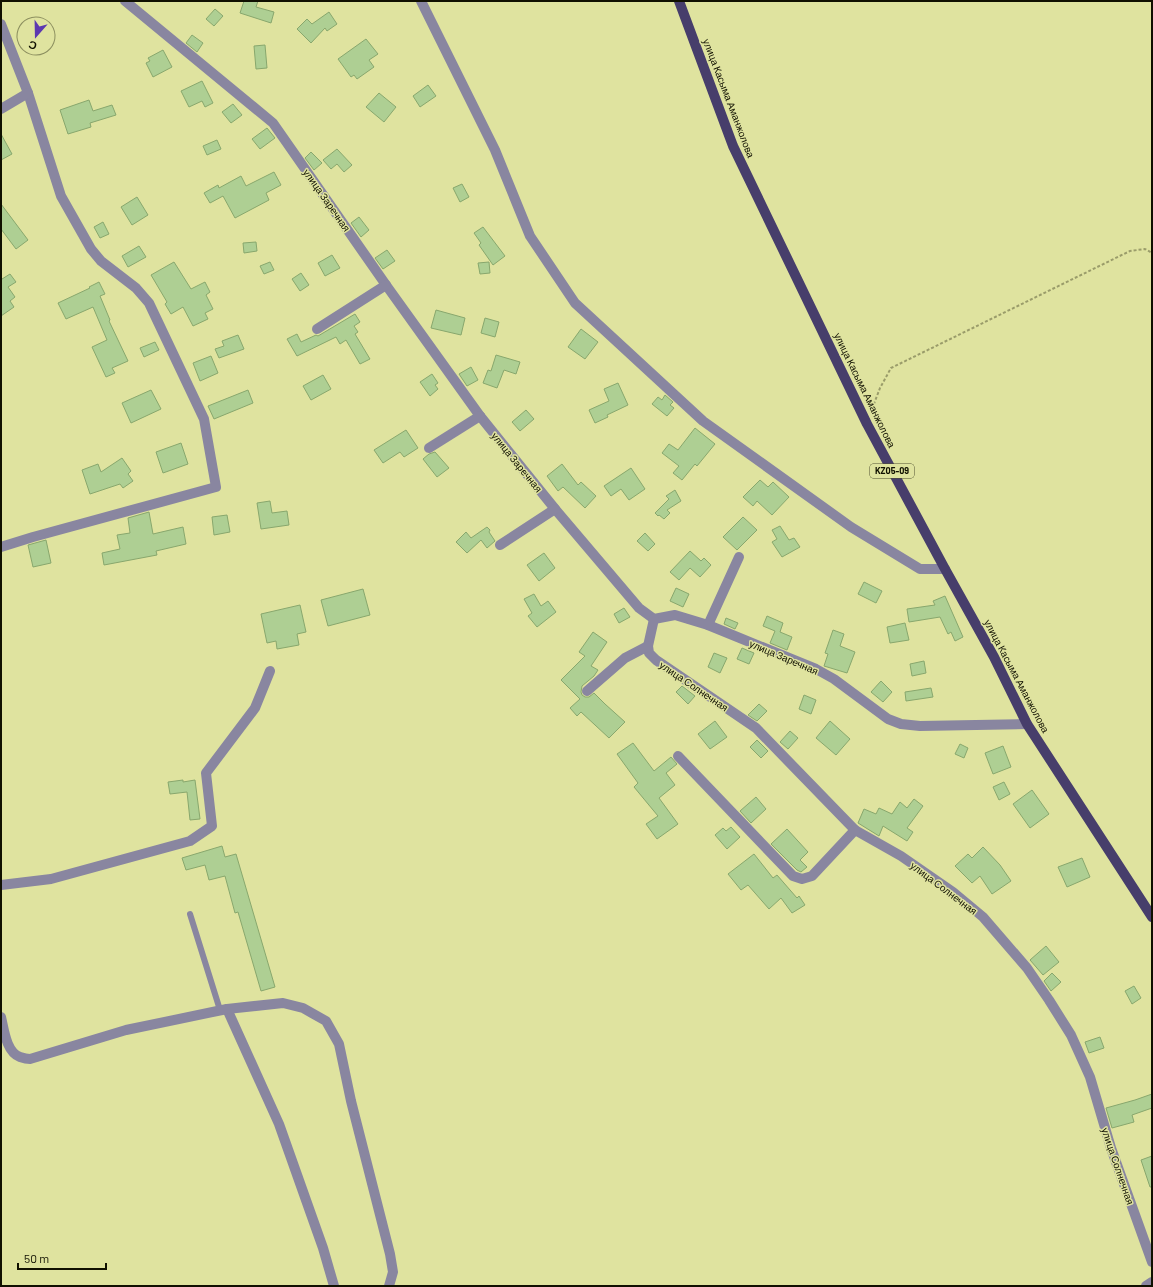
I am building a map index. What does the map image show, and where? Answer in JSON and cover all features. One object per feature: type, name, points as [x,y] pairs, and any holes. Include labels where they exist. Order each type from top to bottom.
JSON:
[{"type":"main road","name":"улица Касыма Аманжолова","points":[[679,1],[733,146],[867,424],[994,657],[1027,724],[1152,916]]},
{"type":"street","name":"улица Заречная","points":[[125,1],[273,123],[480,416],[555,509],[639,608],[654,619],[675,615],[708,625],[816,669],[834,679],[888,719],[901,724],[920,726],[1027,724]]},
{"type":"street","points":[[421,1],[495,150],[530,236],[575,303],[703,421],[851,527],[920,569],[945,569]]},
{"type":"street","points":[[1,24],[28,92],[61,196],[91,249],[101,261],[136,288],[149,302],[204,419],[216,487],[1,547]]},
{"type":"street","points":[[1,109],[28,92]]},
{"type":"street","points":[[317,328],[386,285]]},
{"type":"street","points":[[429,448],[480,416]]},
{"type":"street","points":[[500,545],[555,509]]},
{"type":"street","points":[[708,625],[739,557]]},
{"type":"street","points":[[587,691],[625,658],[648,646],[654,619]]},
{"type":"street","name":"улица Солнечная","points":[[648,646],[649,653],[656,660],[756,728],[855,830],[901,856],[953,892],[983,917],[1026,968],[1050,1000],[1071,1034],[1090,1077],[1111,1148],[1152,1262]]},
{"type":"street","points":[[1,885],[51,879],[190,841],[212,826],[206,773],[255,708],[270,671]]},
{"type":"street","points":[[678,756],[794,876],[802,879],[812,876],[855,830]]},
{"type":"street","points":[[1,1016],[8,1043],[12,1050],[18,1057],[30,1059],[126,1030],[223,1010],[283,1002],[303,1008],[326,1021],[339,1044],[351,1101],[390,1254],[393,1272],[389,1286]]},
{"type":"street","points":[[223,1010],[279,1124],[323,1248],[334,1286]]},
{"type":"street","points":[[1146,1286],[1152,1282]]},
{"type":"lane","points":[[190,914],[223,1010]]},
{"type":"path","points":[[867,424],[880,388],[892,368],[1130,251],[1145,249],[1152,253]]},
{"type":"building","points":[[244,1],[258,1],[256,7],[274,12],[271,23],[240,13]]},
{"type":"building","points":[[215,9],[223,16],[214,26],[206,19]]},
{"type":"building","points":[[329,12],[337,24],[327,31],[325,28],[311,43],[297,29],[307,19],[312,24]]},
{"type":"building","points":[[192,35],[203,43],[197,52],[186,43]]},
{"type":"building","points":[[366,39],[378,54],[369,60],[374,67],[357,79],[354,75],[351,77],[338,59]]},
{"type":"building","points":[[265,45],[267,68],[256,69],[254,46]]},
{"type":"building","points":[[163,50],[172,67],[153,77],[146,63],[150,61],[148,58]]},
{"type":"building","points":[[202,81],[213,103],[205,107],[202,101],[189,107],[181,91]]},
{"type":"building","points":[[428,85],[436,96],[420,107],[413,96]]},
{"type":"building","points":[[379,93],[396,107],[384,122],[366,107]]},
{"type":"building","points":[[89,100],[93,111],[112,105],[116,115],[90,123],[91,127],[68,134],[60,110]]},
{"type":"building","points":[[233,104],[242,115],[231,123],[222,112]]},
{"type":"building","points":[[267,128],[275,138],[260,149],[252,139]]},
{"type":"building","points":[[1,134],[12,154],[1,160]]},
{"type":"building","points":[[217,140],[221,149],[207,155],[203,146]]},
{"type":"building","points":[[337,149],[352,165],[344,172],[337,164],[331,169],[323,160]]},
{"type":"building","points":[[311,152],[322,163],[314,170],[305,158]]},
{"type":"building","points":[[274,172],[281,185],[266,193],[269,200],[235,218],[223,196],[210,203],[204,193],[218,185],[219,188],[241,176],[246,186]]},
{"type":"building","points":[[462,184],[469,197],[460,202],[453,188]]},
{"type":"building","points":[[137,197],[148,215],[132,225],[121,207]]},
{"type":"building","points":[[1,204],[28,240],[16,249],[1,229]]},
{"type":"building","points":[[359,217],[369,230],[361,237],[351,223]]},
{"type":"building","points":[[103,222],[109,234],[100,238],[94,227]]},
{"type":"building","points":[[483,227],[505,256],[493,265],[479,245],[481,243],[474,233]]},
{"type":"building","points":[[256,242],[257,251],[244,253],[243,243]]},
{"type":"building","points":[[139,246],[146,257],[128,267],[122,256]]},
{"type":"building","points":[[387,250],[395,261],[383,269],[375,258]]},
{"type":"building","points":[[332,255],[340,268],[325,276],[318,263]]},
{"type":"building","points":[[174,262],[191,289],[205,282],[210,292],[206,295],[213,309],[205,313],[208,319],[193,326],[183,307],[171,314],[165,304],[167,302],[151,275]]},
{"type":"building","points":[[270,262],[274,270],[264,274],[260,266]]},
{"type":"building","points":[[489,262],[490,273],[480,274],[478,263]]},
{"type":"building","points":[[301,273],[309,285],[300,291],[292,279]]},
{"type":"building","points":[[10,274],[16,282],[8,287],[15,297],[10,301],[14,307],[1,316],[1,277],[2,279]]},
{"type":"building","points":[[99,282],[105,294],[100,296],[110,320],[109,321],[128,361],[112,368],[115,373],[106,377],[92,347],[107,340],[93,307],[66,319],[58,303],[90,288],[89,287]]},
{"type":"building","points":[[436,310],[465,318],[461,335],[431,328]]},
{"type":"building","points":[[355,314],[360,322],[354,326],[358,332],[355,334],[370,359],[360,364],[346,340],[340,344],[336,337],[297,356],[287,339],[297,334],[301,342],[316,335],[318,336]]},
{"type":"building","points":[[485,318],[499,322],[495,337],[481,333]]},
{"type":"building","points":[[581,329],[598,342],[585,359],[568,347]]},
{"type":"building","points":[[238,335],[244,349],[219,358],[215,349],[224,346],[222,341]]},
{"type":"building","points":[[155,342],[159,350],[144,357],[140,348]]},
{"type":"building","points":[[496,355],[520,362],[516,374],[504,370],[497,388],[483,383],[488,370],[491,371]]},
{"type":"building","points":[[211,356],[218,373],[200,381],[193,363]]},
{"type":"building","points":[[471,367],[478,380],[467,386],[459,374]]},
{"type":"building","points":[[432,374],[438,383],[435,385],[438,389],[430,396],[420,382]]},
{"type":"building","points":[[323,375],[331,389],[311,400],[303,386]]},
{"type":"building","points":[[618,383],[628,405],[607,415],[608,417],[595,423],[589,410],[609,401],[604,389]]},
{"type":"building","points":[[151,390],[161,409],[131,423],[122,403]]},
{"type":"building","points":[[248,390],[253,403],[214,419],[208,406]]},
{"type":"building","points":[[665,395],[673,402],[670,405],[674,408],[667,416],[652,404],[658,397],[662,400]]},
{"type":"building","points":[[526,410],[534,419],[520,431],[512,422]]},
{"type":"building","points":[[695,428],[715,444],[697,466],[695,464],[682,480],[673,473],[679,466],[662,453],[669,444],[678,450]]},
{"type":"building","points":[[406,430],[418,448],[404,457],[400,452],[383,463],[374,450]]},
{"type":"building","points":[[181,443],[188,464],[163,473],[156,452]]},
{"type":"building","points":[[435,452],[449,468],[437,477],[423,459],[429,454]]},
{"type":"building","points":[[122,458],[131,471],[128,474],[133,481],[123,488],[120,484],[90,494],[82,470],[98,464],[101,472]]},
{"type":"building","points":[[562,464],[578,485],[581,482],[596,496],[585,508],[563,487],[558,491],[547,476]]},
{"type":"building","points":[[631,468],[645,489],[629,500],[621,489],[611,496],[604,486]]},
{"type":"building","points":[[760,480],[768,487],[773,482],[789,497],[772,515],[757,501],[753,506],[743,497]]},
{"type":"building","points":[[675,490],[681,501],[667,510],[670,513],[664,519],[659,515],[658,516],[655,513],[669,499],[666,496]]},
{"type":"building","points":[[270,501],[272,513],[287,511],[289,525],[261,529],[257,503]]},
{"type":"building","points":[[149,512],[153,534],[183,527],[186,544],[156,551],[157,555],[104,565],[102,553],[120,549],[117,535],[130,533],[128,518]]},
{"type":"building","points":[[227,515],[230,532],[214,535],[212,517]]},
{"type":"building","points":[[743,517],[757,530],[737,550],[723,537]]},
{"type":"building","points":[[780,526],[789,540],[794,538],[800,547],[782,557],[772,542],[777,539],[772,530]]},
{"type":"building","points":[[487,527],[495,541],[487,548],[481,540],[467,553],[456,542],[466,532],[471,538]]},
{"type":"building","points":[[645,533],[655,544],[648,551],[637,541]]},
{"type":"building","points":[[46,540],[51,563],[33,567],[28,545]]},
{"type":"building","points":[[690,551],[701,561],[704,558],[711,565],[700,577],[690,568],[679,580],[670,572]]},
{"type":"building","points":[[544,553],[555,568],[539,581],[527,565]]},
{"type":"building","points":[[864,582],[882,591],[876,603],[858,594]]},
{"type":"building","points":[[676,588],[689,594],[683,607],[670,601]]},
{"type":"building","points":[[363,589],[370,615],[328,626],[321,600]]},
{"type":"building","points":[[534,594],[541,606],[548,601],[556,612],[537,627],[528,616],[532,613],[524,599]]},
{"type":"building","points":[[945,596],[963,637],[955,641],[951,632],[948,634],[940,617],[909,622],[907,609],[935,605],[933,601]]},
{"type":"building","points":[[300,605],[306,632],[297,634],[299,645],[277,649],[276,641],[267,643],[261,614]]},
{"type":"building","points":[[624,608],[630,617],[619,623],[614,614]]},
{"type":"building","points":[[767,616],[783,623],[780,632],[792,637],[787,650],[770,643],[775,631],[763,626]]},
{"type":"building","points":[[726,618],[738,623],[735,629],[724,624]]},
{"type":"building","points":[[905,623],[909,640],[890,643],[887,627]]},
{"type":"building","points":[[833,630],[844,634],[840,646],[855,652],[847,673],[824,666],[828,654],[825,653]]},
{"type":"building","points":[[593,632],[607,642],[591,666],[598,670],[594,676],[582,686],[581,692],[585,697],[589,697],[594,693],[625,722],[609,738],[581,712],[577,716],[570,708],[580,699],[561,680],[585,656],[579,652]]},
{"type":"building","points":[[742,648],[754,653],[749,664],[737,659]]},
{"type":"building","points":[[714,653],[727,658],[720,673],[708,667]]},
{"type":"building","points":[[924,661],[926,673],[912,676],[910,664]]},
{"type":"building","points":[[881,681],[892,692],[883,702],[871,692]]},
{"type":"building","points":[[682,686],[695,696],[688,704],[676,692]]},
{"type":"building","points":[[931,688],[933,697],[906,701],[905,692]]},
{"type":"building","points":[[804,695],[816,700],[811,714],[799,709]]},
{"type":"building","points":[[759,704],[767,711],[757,721],[748,715]]},
{"type":"building","points":[[715,721],[727,737],[710,749],[698,734]]},
{"type":"building","points":[[830,721],[850,739],[836,755],[816,738]]},
{"type":"building","points":[[790,731],[798,738],[788,749],[780,742]]},
{"type":"building","points":[[757,740],[768,751],[761,758],[750,747]]},
{"type":"building","points":[[633,743],[654,771],[671,757],[677,764],[666,773],[675,785],[659,798],[678,824],[657,839],[646,824],[658,816],[634,787],[638,783],[617,754]]},
{"type":"building","points":[[960,744],[968,748],[964,758],[955,754]]},
{"type":"building","points":[[1003,746],[1011,767],[993,774],[985,753]]},
{"type":"building","points":[[183,780],[183,782],[195,780],[200,819],[190,820],[187,792],[170,794],[168,782]]},
{"type":"building","points":[[1004,782],[1010,794],[999,800],[993,787]]},
{"type":"building","points":[[1032,790],[1049,814],[1030,828],[1013,804]]},
{"type":"building","points":[[756,797],[766,809],[751,823],[740,811]]},
{"type":"building","points":[[914,799],[923,806],[907,828],[913,832],[907,841],[883,826],[879,836],[858,823],[864,809],[876,814],[879,808],[892,814],[900,802],[907,808]]},
{"type":"building","points":[[731,827],[740,837],[727,849],[715,835],[723,828],[726,831]]},
{"type":"building","points":[[787,829],[808,852],[800,860],[807,867],[801,872],[797,870],[771,844]]},
{"type":"building","points":[[222,846],[225,857],[236,854],[275,987],[261,991],[238,912],[235,913],[225,876],[209,880],[205,865],[186,870],[182,858]]},
{"type":"building","points":[[983,847],[1000,865],[1011,881],[992,894],[980,876],[972,883],[955,866],[968,854],[972,858]]},
{"type":"building","points":[[754,854],[773,878],[777,875],[797,898],[799,896],[805,905],[792,913],[781,898],[769,909],[748,885],[741,890],[728,874]]},
{"type":"building","points":[[1082,858],[1090,877],[1067,887],[1058,867]]},
{"type":"building","points":[[1046,946],[1059,962],[1043,975],[1030,960]]},
{"type":"building","points":[[1052,973],[1061,982],[1051,991],[1044,981]]},
{"type":"building","points":[[1134,986],[1141,998],[1132,1004],[1125,991]]},
{"type":"building","points":[[1100,1037],[1104,1048],[1089,1053],[1085,1042]]},
{"type":"building","points":[[1152,1094],[1152,1108],[1132,1115],[1134,1122],[1112,1128],[1106,1108]]},
{"type":"building","points":[[1152,1156],[1152,1187],[1150,1187],[1141,1160]]}]
